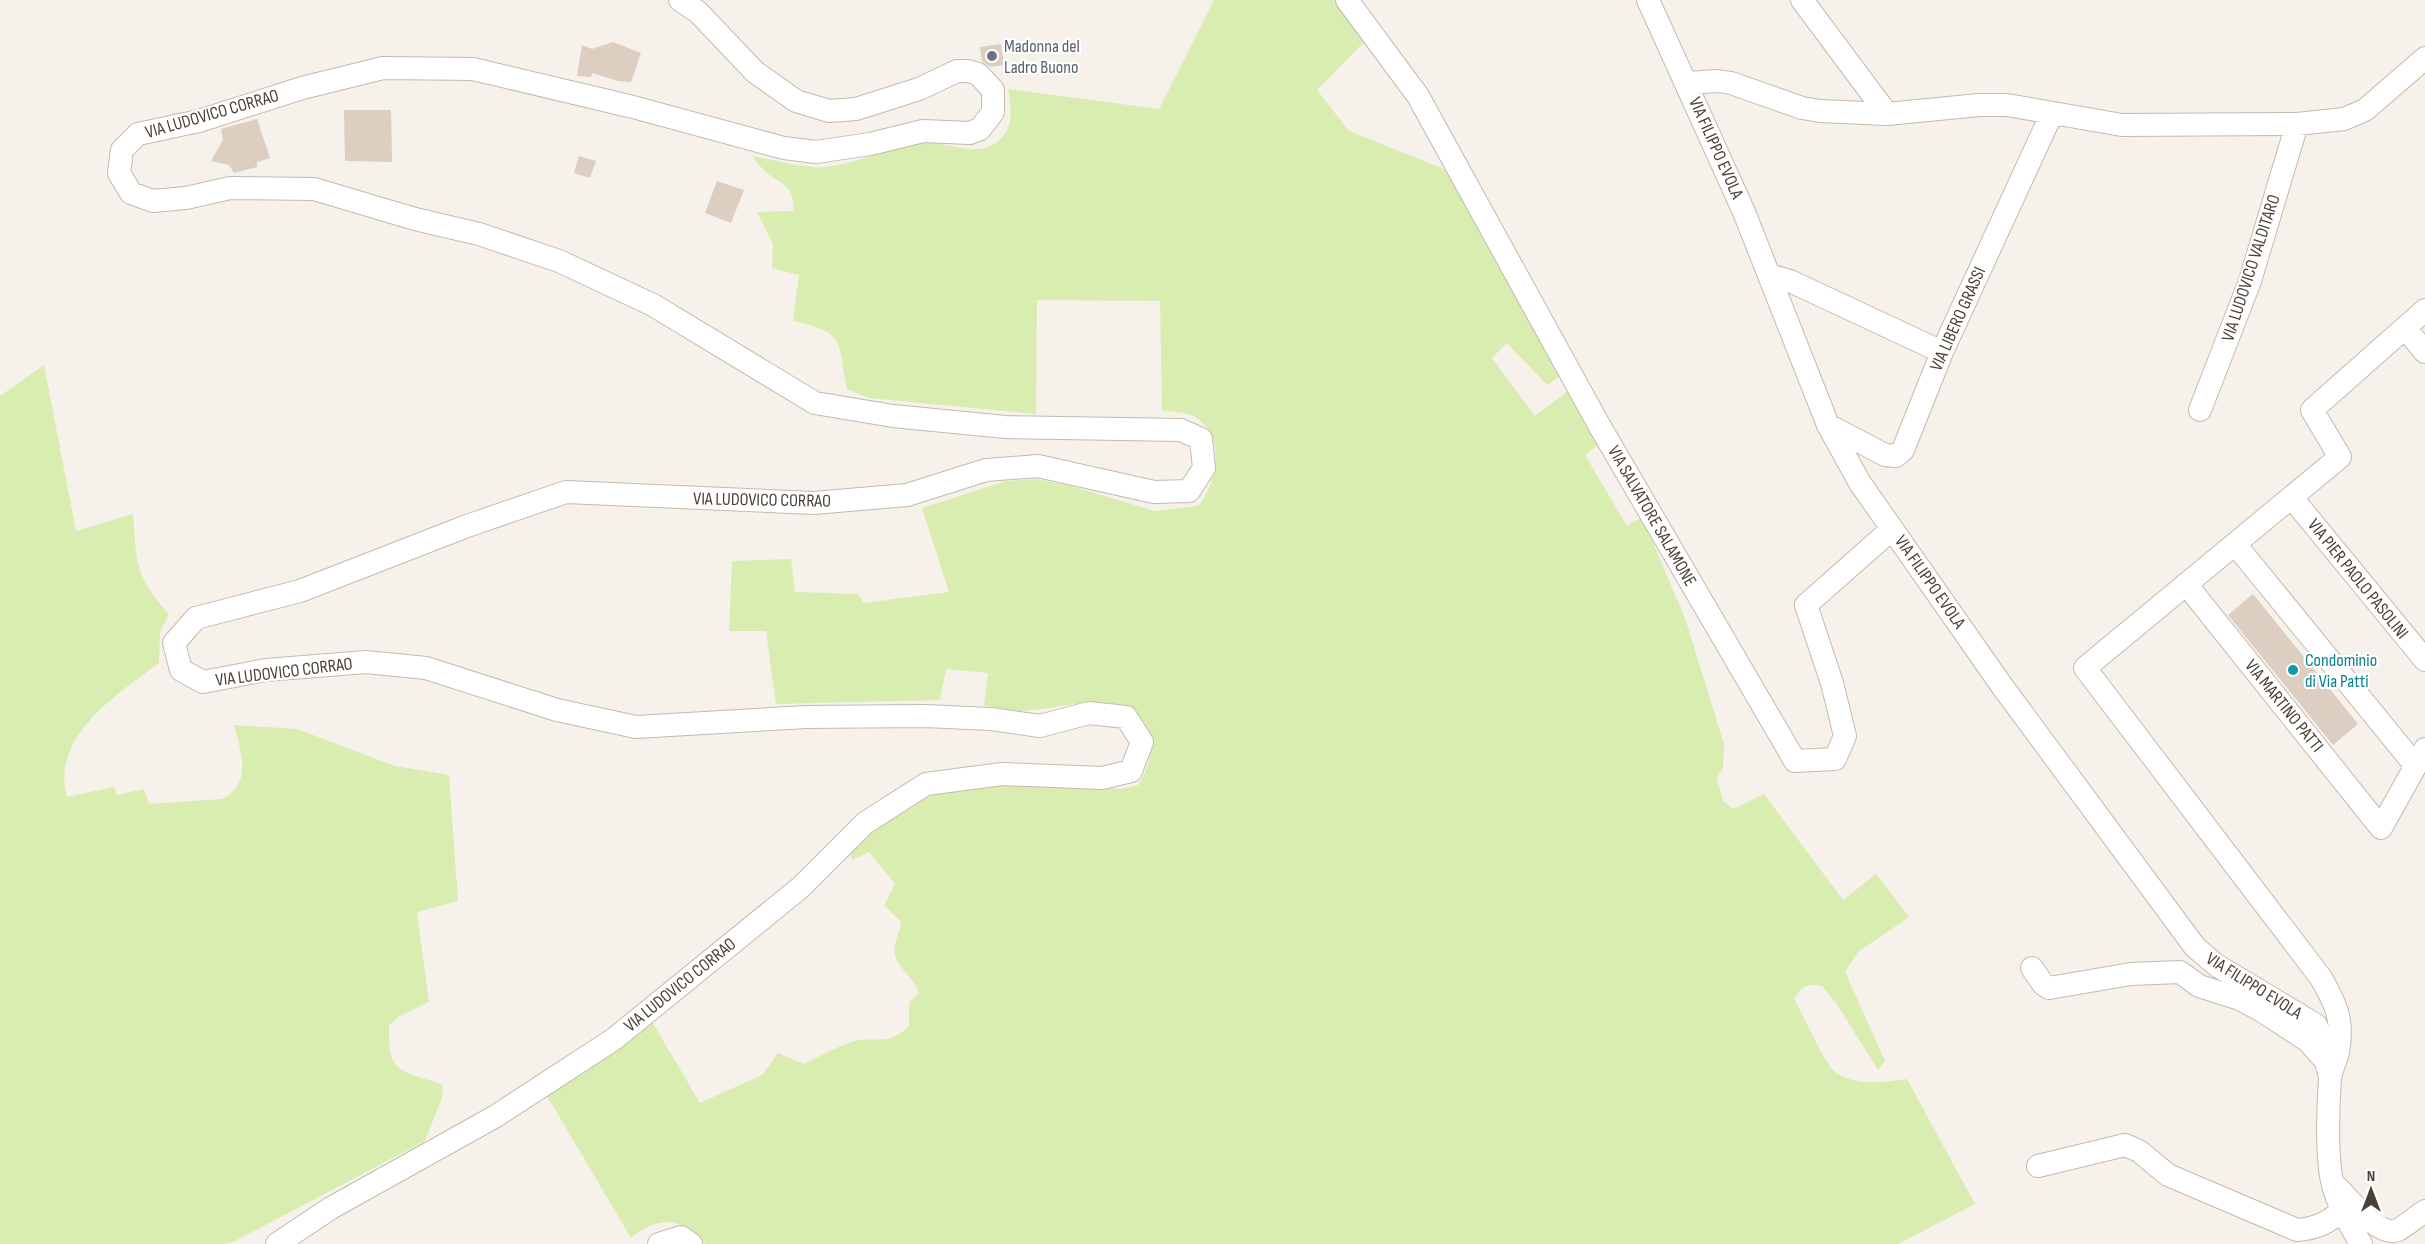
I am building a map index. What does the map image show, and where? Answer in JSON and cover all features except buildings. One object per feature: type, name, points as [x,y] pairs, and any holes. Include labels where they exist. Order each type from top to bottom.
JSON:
[{"type":"street","name":"VIA LUDOVICO CORRAO","points":[[277,1244],[331,1208],[496,1116],[614,1039],[801,887],[865,823],[927,784],[1002,774],[1102,778],[1131,771],[1142,742],[1126,717],[1089,713],[1040,726],[990,719],[925,716],[806,717],[636,727],[556,710],[426,668],[366,662],[266,670],[203,682],[181,670],[174,643],[196,618],[300,591],[467,526],[566,492],[814,503],[908,495],[986,470],[1038,466],[1155,492],[1189,491],[1204,468],[1201,439],[1181,430],[1005,427],[894,416],[815,403],[653,305],[559,261],[489,238],[314,189],[230,188],[186,198],[153,201],[131,194],[118,173],[122,150],[138,134],[200,121],[302,88],[382,68],[473,69],[633,107],[784,148],[816,152],[870,144],[923,130],[970,133],[980,129],[993,112],[993,90],[978,74],[968,71],[957,71],[919,89],[856,109],[829,111],[796,100],[755,72],[699,12],[680,0]]},
{"type":"street","name":"VIA SALVATORE SALAMONE","points":[[1347,0],[1418,96],[1599,425],[1795,761],[1835,759],[1845,736],[1832,683],[1806,605],[1892,529]]},
{"type":"street","name":"VIA FILIPPO EVOLA","points":[[1648,0],[1744,212],[1828,425],[1860,483],[2002,686],[2195,947],[2216,965],[2316,1025],[2322,1038],[2327,1067]]},
{"type":"street","points":[[1802,0],[1887,114]]},
{"type":"street","points":[[1686,83],[1718,81],[1731,83],[1802,108],[1820,111],[1887,114],[1978,105],[2007,105],[2121,125],[2297,124],[2344,119],[2365,110],[2425,58]]},
{"type":"street","name":"VIA LIBERO GRASSI","points":[[1828,425],[1886,455],[1896,456],[1903,450],[1942,352],[2052,113]]},
{"type":"street","name":"VIA LUDOVICO VALDITARO","points":[[2200,411],[2250,281],[2297,124]]},
{"type":"street","points":[[1769,275],[1790,281],[1942,352]]},
{"type":"street","points":[[2327,1067],[2338,1053],[2338,1007],[2321,978],[2085,668],[2340,457],[2312,411],[2425,310]]},
{"type":"street","points":[[2405,328],[2425,352]]},
{"type":"street","name":"VIA PIER PAOLO PASOLINI","points":[[2292,498],[2425,660]]},
{"type":"street","points":[[2235,544],[2420,757]]},
{"type":"street","name":"VIA MARTINO PATTI","points":[[2186,584],[2381,828],[2420,757]]},
{"type":"street","points":[[2032,968],[2043,984],[2049,988],[2131,974],[2180,972],[2199,986],[2240,999],[2308,1041],[2327,1067],[2333,1183],[2342,1210],[2361,1244]]},
{"type":"street","points":[[2038,1166],[2125,1146],[2139,1151],[2168,1175],[2297,1230],[2309,1229],[2330,1221],[2342,1210]]},
{"type":"street","points":[[2333,1183],[2374,1224],[2384,1230],[2396,1231],[2425,1210]]},
{"type":"street","points":[[659,1244],[681,1237],[691,1244]]},
{"type":"green space","points":[[1214,0],[1334,0],[1365,41],[1317,90],[1349,131],[1449,171],[1565,373],[1547,385],[1507,343],[1492,358],[1535,416],[1572,388],[1602,442],[1585,455],[1627,526],[1642,517],[1685,618],[1724,744],[1723,768],[1717,778],[1723,801],[1733,809],[1764,794],[1843,900],[1876,874],[1909,917],[1858,952],[1845,972],[1885,1061],[1878,1070],[1836,1003],[1822,986],[1805,987],[1794,999],[1820,1049],[1835,1072],[1861,1082],[1907,1079],[1975,1204],[1898,1244],[705,1244],[688,1228],[670,1222],[650,1226],[631,1238],[546,1094],[651,1020],[700,1103],[762,1075],[778,1053],[804,1064],[852,1042],[894,1037],[909,1026],[909,1002],[919,994],[895,954],[901,922],[884,905],[895,884],[869,852],[852,860],[850,852],[855,839],[908,806],[926,797],[947,791],[996,786],[1120,789],[1138,785],[1150,758],[1151,744],[1147,729],[1138,715],[1124,706],[1089,703],[1016,711],[984,705],[988,673],[946,669],[940,700],[776,704],[766,631],[729,631],[732,561],[791,559],[795,592],[858,594],[864,603],[949,592],[922,508],[1006,481],[1036,479],[1071,486],[1155,511],[1198,506],[1210,485],[1216,460],[1215,447],[1205,425],[1192,415],[1162,410],[1160,301],[1037,300],[1036,414],[868,398],[847,389],[840,349],[836,341],[823,330],[793,321],[799,275],[772,268],[773,244],[757,212],[794,211],[792,196],[784,184],[766,172],[752,156],[804,166],[825,167],[853,162],[895,148],[923,143],[970,149],[988,147],[1002,138],[1009,125],[1011,111],[1008,89],[1159,109]]},
{"type":"green space","points":[[44,365],[76,531],[133,514],[139,568],[149,589],[169,614],[160,632],[159,663],[107,703],[78,736],[68,755],[64,775],[67,797],[114,787],[117,795],[144,789],[149,804],[222,799],[232,793],[241,776],[241,756],[234,725],[297,729],[395,766],[449,775],[458,901],[417,912],[429,1002],[398,1017],[389,1025],[391,1053],[399,1068],[415,1076],[442,1084],[443,1095],[425,1141],[235,1241],[224,1244],[0,1244],[0,396]]},
{"type":"place","name":"Madonna del Ladro Buono","points":[[992,56]]},
{"type":"place","name":"Condominio di Via Patti","points":[[2293,670]]}]
